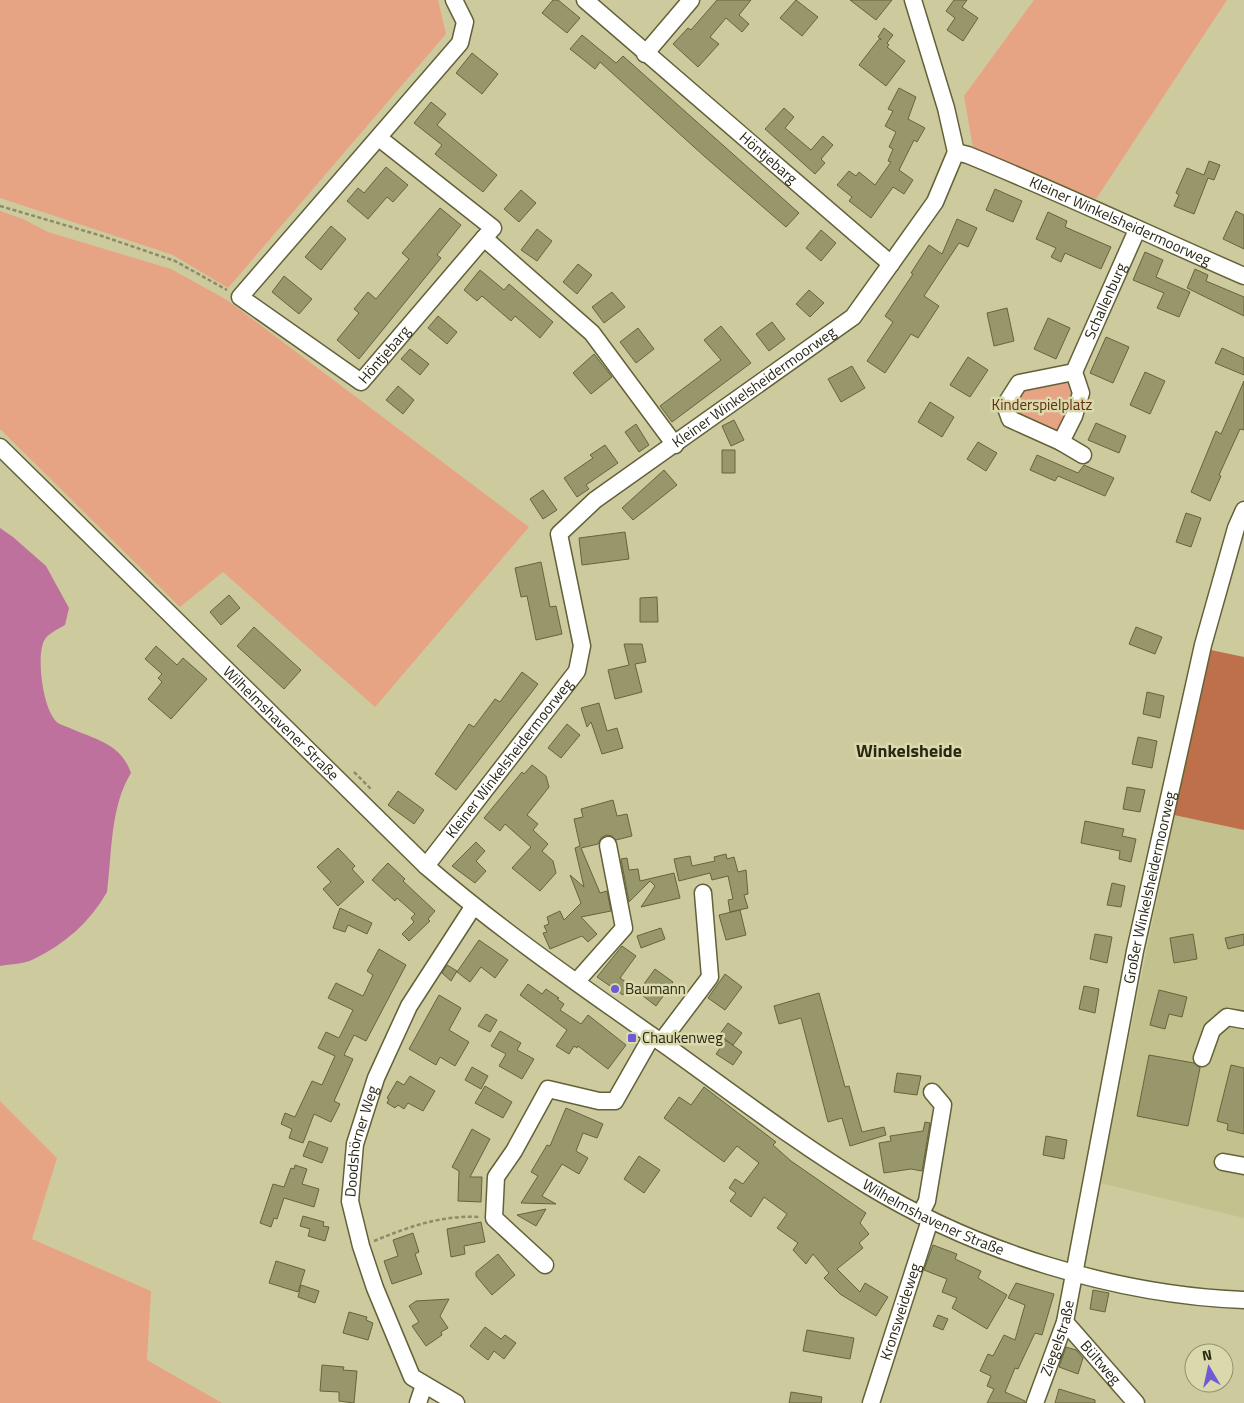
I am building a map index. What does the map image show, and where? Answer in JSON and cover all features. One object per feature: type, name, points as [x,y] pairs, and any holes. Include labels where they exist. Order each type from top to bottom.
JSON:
[{"type":"street","points":[[240,297],[460,43],[465,22],[454,0]]},
{"type":"street","name":"Höntjebarg","points":[[585,0],[645,54],[891,264]]},
{"type":"street","points":[[645,54],[691,0]]},
{"type":"street","points":[[912,0],[946,108],[956,152]]},
{"type":"street","points":[[379,138],[493,228],[484,238],[592,333],[675,445]]},
{"type":"street","name":"Kleiner Winkelsheidermoorweg","points":[[426,866],[577,671],[582,646],[559,534],[594,500],[675,445],[853,317],[935,202],[956,152],[968,154],[1244,276]]},
{"type":"street","name":"Schallenburg","points":[[1074,372],[1137,230]]},
{"type":"street","name":"Höntjebarg","points":[[240,297],[361,382],[484,238]]},
{"type":"street","points":[[1061,442],[1074,416],[1082,393],[1074,372],[1019,382],[1005,405],[1010,419],[1061,442],[1083,455]]},
{"type":"street","name":"Wilhelmshavener Straße","points":[[0,447],[426,866],[473,907],[523,945],[577,981],[812,1151],[869,1187],[925,1217],[1018,1256],[1159,1291],[1244,1300]]},
{"type":"street","name":"Großer Winkelsheidermoorweg","points":[[1073,1271],[1135,951],[1203,645],[1236,528],[1244,510]]},
{"type":"street","points":[[577,981],[624,928],[608,845]]},
{"type":"street","points":[[545,1265],[494,1218],[496,1177],[514,1151],[548,1089],[599,1102],[615,1101],[656,1039],[710,977],[703,893]]},
{"type":"street","name":"Doodshörner Weg","points":[[456,1403],[412,1377],[375,1288],[361,1246],[350,1201],[355,1144],[376,1078],[409,1006],[473,907]]},
{"type":"street","points":[[1202,1058],[1212,1030],[1226,1018],[1244,1020]]},
{"type":"street","name":"Kronsweideweg","points":[[870,1403],[925,1217],[943,1105],[932,1092]]},
{"type":"street","points":[[1223,1162],[1244,1166]]},
{"type":"street","name":"Ziegelstraße","points":[[1035,1403],[1065,1322],[1073,1271]]},
{"type":"street","name":"Bültweg","points":[[1065,1322],[1136,1403]]},
{"type":"street","points":[[418,1403],[424,1385]]},
{"type":"path","points":[[0,206],[102,236],[175,261],[240,297]]},
{"type":"path","points":[[350,769],[376,795]]},
{"type":"path","points":[[361,1246],[402,1229],[431,1221],[456,1216],[494,1218]]},
{"type":"shaded area","points":[[0,528],[46,566],[69,608],[65,625],[48,636],[44,641],[42,649],[42,684],[48,708],[59,724],[99,740],[115,749],[127,763],[131,773],[124,786],[115,816],[107,892],[100,903],[76,931],[45,953],[30,961],[0,966]]},
{"type":"shaded area","points":[[1211,650],[1244,657],[1244,830],[1174,815]]},
{"type":"shaded area","points":[[1174,815],[1244,830],[1244,1218],[1100,1183]]},
{"type":"green space","points":[[0,0],[438,0],[446,34],[228,288],[173,255],[0,198]]},
{"type":"green space","points":[[1034,0],[1227,0],[1096,199],[973,148],[964,96]]},
{"type":"green space","points":[[0,211],[23,219],[48,232],[171,269],[227,300],[529,527],[375,707],[223,572],[180,607],[0,429]]},
{"type":"green space","name":"Kinderspielplatz","points":[[1070,378],[1069,386],[1074,398],[1073,405],[1068,406],[1060,423],[1061,430],[1054,433],[1015,416],[1011,401],[1024,388]]},
{"type":"green space","points":[[0,1101],[57,1158],[32,1239],[151,1291],[147,1360],[222,1403],[0,1403]]},
{"type":"building","points":[[553,0],[558,0],[580,18],[567,33],[542,13]]},
{"type":"building","points":[[717,0],[751,0],[739,15],[749,24],[742,32],[726,18],[710,37],[719,44],[698,67],[673,44],[688,28],[691,30]]},
{"type":"building","points":[[796,0],[818,17],[802,36],[780,18]]},
{"type":"building","points":[[850,0],[892,0],[876,20]]},
{"type":"building","points":[[954,0],[967,0],[962,7],[978,18],[963,41],[947,30],[955,18],[946,11]]},
{"type":"building","points":[[884,28],[893,35],[887,43],[889,45],[887,47],[905,61],[886,86],[859,65],[880,39],[878,37]]},
{"type":"building","points":[[582,35],[616,63],[623,56],[799,213],[786,227],[600,62],[595,69],[570,49]]},
{"type":"building","points":[[472,53],[498,74],[482,94],[456,73]]},
{"type":"building","points":[[899,88],[916,97],[908,119],[925,128],[917,142],[914,140],[899,170],[913,180],[904,194],[893,187],[871,218],[849,201],[852,197],[837,185],[849,171],[856,176],[859,172],[875,185],[891,162],[888,161],[893,149],[889,147],[896,132],[885,126],[893,111],[888,109]]},
{"type":"building","points":[[431,102],[446,114],[437,125],[497,175],[483,192],[435,154],[442,145],[414,123]]},
{"type":"building","points":[[784,108],[794,117],[785,128],[811,150],[823,136],[833,145],[821,159],[825,163],[815,174],[765,129]]},
{"type":"building","points":[[1209,161],[1220,165],[1214,180],[1208,178],[1194,214],[1174,206],[1179,195],[1176,193],[1187,168],[1204,175]]},
{"type":"building","points":[[386,167],[408,185],[393,202],[387,197],[368,219],[347,201],[358,188],[364,193]]},
{"type":"building","points":[[995,189],[1022,201],[1013,222],[986,210]]},
{"type":"building","points":[[521,190],[536,203],[519,222],[504,209]]},
{"type":"building","points":[[440,208],[461,225],[437,255],[441,258],[359,359],[337,340],[359,313],[354,309],[368,292],[376,299],[409,259],[402,253]]},
{"type":"building","points":[[1236,211],[1244,215],[1244,249],[1223,239]]},
{"type":"building","points":[[1048,212],[1067,221],[1065,227],[1111,247],[1101,269],[1065,253],[1061,262],[1051,257],[1056,248],[1036,239]]},
{"type":"building","points":[[957,219],[977,228],[968,247],[959,243],[924,296],[939,306],[918,338],[911,334],[885,373],[867,361],[893,322],[885,316],[913,274],[911,273],[929,245],[942,254]]},
{"type":"building","points":[[331,226],[346,239],[321,270],[305,257]]},
{"type":"building","points":[[537,229],[552,241],[537,261],[521,250]]},
{"type":"building","points":[[821,230],[836,243],[821,261],[806,248]]},
{"type":"building","points":[[1145,252],[1163,260],[1156,277],[1190,292],[1179,317],[1157,308],[1164,293],[1133,280]]},
{"type":"building","points":[[578,264],[592,275],[577,294],[563,282]]},
{"type":"building","points":[[1195,269],[1208,275],[1206,281],[1244,297],[1244,316],[1187,288]]},
{"type":"building","points":[[480,270],[504,290],[509,284],[553,322],[540,338],[515,316],[511,321],[482,296],[477,301],[464,290]]},
{"type":"building","points":[[284,276],[312,299],[299,314],[272,292]]},
{"type":"building","points":[[809,290],[824,303],[810,317],[796,304]]},
{"type":"building","points":[[612,292],[625,307],[604,323],[592,307]]},
{"type":"building","points":[[1007,308],[1014,341],[994,346],[987,313]]},
{"type":"building","points":[[438,316],[457,332],[447,344],[428,328]]},
{"type":"building","points":[[1048,318],[1070,328],[1056,359],[1034,349]]},
{"type":"building","points":[[772,322],[785,339],[769,351],[756,334]]},
{"type":"building","points":[[721,326],[751,363],[672,422],[660,406],[721,360],[704,340]]},
{"type":"building","points":[[638,328],[654,349],[636,363],[620,342]]},
{"type":"building","points":[[1106,337],[1129,347],[1113,383],[1090,373]]},
{"type":"building","points":[[1222,348],[1244,358],[1244,375],[1215,363]]},
{"type":"building","points":[[410,349],[429,364],[420,375],[401,359]]},
{"type":"building","points":[[594,354],[612,377],[591,394],[573,373]]},
{"type":"building","points":[[968,357],[988,370],[970,397],[950,385]]},
{"type":"building","points":[[852,366],[865,388],[841,402],[828,379]]},
{"type":"building","points":[[1145,372],[1165,381],[1150,414],[1130,405]]},
{"type":"building","points":[[1244,381],[1244,430],[1240,429],[1219,475],[1221,476],[1210,501],[1191,492],[1216,431],[1221,434]]},
{"type":"building","points":[[398,386],[414,400],[403,414],[386,400]]},
{"type":"building","points":[[930,402],[954,417],[942,437],[918,422]]},
{"type":"building","points":[[734,420],[744,440],[731,446],[722,426]]},
{"type":"building","points":[[1096,423],[1126,436],[1119,453],[1088,440]]},
{"type":"building","points":[[636,424],[649,445],[639,452],[625,432]]},
{"type":"building","points":[[978,442],[997,453],[986,471],[967,459]]},
{"type":"building","points":[[605,445],[618,463],[586,485],[589,489],[577,497],[564,478],[593,458],[590,455]]},
{"type":"building","points":[[722,450],[735,450],[735,473],[722,473]]},
{"type":"building","points":[[1037,455],[1078,473],[1084,465],[1114,478],[1105,496],[1058,476],[1055,481],[1030,470]]},
{"type":"building","points":[[664,470],[677,485],[633,520],[622,508]]},
{"type":"building","points":[[543,490],[557,510],[543,519],[530,499]]},
{"type":"building","points":[[1186,513],[1201,518],[1191,547],[1176,542]]},
{"type":"building","points":[[625,532],[629,559],[582,565],[579,538]]},
{"type":"building","points":[[541,562],[550,607],[556,606],[562,634],[536,640],[527,596],[521,597],[515,568]]},
{"type":"building","points":[[229,595],[240,608],[221,625],[210,612]]},
{"type":"building","points":[[657,597],[658,622],[640,622],[640,598]]},
{"type":"building","points":[[254,627],[301,670],[284,689],[237,646]]},
{"type":"building","points":[[1136,627],[1162,637],[1155,654],[1129,644]]},
{"type":"building","points":[[624,644],[642,644],[646,662],[635,664],[642,692],[615,699],[608,670],[629,665]]},
{"type":"building","points":[[156,646],[177,665],[183,658],[207,679],[171,719],[148,699],[162,682],[158,678],[162,674],[145,659]]},
{"type":"building","points":[[522,672],[538,684],[456,790],[435,774],[469,724],[474,727],[495,699],[500,702]]},
{"type":"building","points":[[1147,692],[1164,696],[1160,718],[1143,714]]},
{"type":"building","points":[[599,703],[607,731],[617,728],[623,748],[602,754],[591,722],[587,727],[581,708]]},
{"type":"building","points":[[567,724],[580,735],[561,758],[548,748]]},
{"type":"building","points":[[1138,737],[1157,741],[1152,768],[1132,764]]},
{"type":"building","points":[[532,765],[546,776],[549,787],[527,815],[538,824],[533,830],[548,844],[542,851],[553,861],[556,873],[540,891],[512,868],[531,847],[505,824],[500,831],[484,818],[522,772],[524,774]]},
{"type":"building","points":[[1127,787],[1145,790],[1140,812],[1123,809]]},
{"type":"building","points":[[398,791],[424,810],[414,824],[388,805]]},
{"type":"building","points":[[613,800],[617,816],[627,814],[632,836],[616,840],[612,836],[606,835],[601,838],[598,844],[581,848],[600,893],[607,891],[611,911],[581,917],[597,934],[588,942],[582,936],[550,949],[543,933],[547,932],[544,926],[549,924],[547,917],[560,911],[564,920],[581,903],[570,875],[584,887],[575,848],[580,846],[574,819],[583,817],[581,809]]},
{"type":"building","points":[[1085,821],[1124,829],[1122,836],[1136,839],[1131,862],[1119,859],[1120,851],[1081,843]]},
{"type":"building","points":[[476,842],[485,851],[476,861],[486,871],[475,883],[452,866]]},
{"type":"building","points":[[338,848],[355,866],[352,869],[364,882],[338,906],[323,889],[331,882],[317,867]]},
{"type":"building","points":[[726,854],[727,859],[734,857],[738,872],[746,870],[748,894],[744,895],[748,908],[730,912],[728,900],[733,899],[728,876],[712,880],[710,873],[679,881],[674,859],[690,856],[692,866],[715,861],[714,857]]},
{"type":"building","points":[[627,858],[629,870],[638,869],[640,881],[674,873],[680,898],[641,907],[655,886],[650,881],[629,902],[621,859]]},
{"type":"building","points":[[388,863],[405,879],[403,881],[435,911],[428,919],[430,921],[409,941],[402,934],[414,922],[411,918],[415,914],[397,898],[395,901],[372,880]]},
{"type":"building","points":[[1112,883],[1125,886],[1121,907],[1107,905]]},
{"type":"building","points":[[340,908],[372,923],[367,934],[348,925],[345,932],[333,928]]},
{"type":"building","points":[[740,910],[746,935],[726,940],[719,915]]},
{"type":"building","points":[[661,928],[665,939],[641,948],[637,936]]},
{"type":"building","points":[[1095,934],[1112,937],[1107,963],[1090,959]]},
{"type":"building","points":[[1193,934],[1197,959],[1174,963],[1170,938]]},
{"type":"building","points":[[1244,934],[1244,945],[1228,949],[1225,938]]},
{"type":"building","points":[[479,940],[508,960],[495,978],[481,967],[470,982],[457,972]]},
{"type":"building","points":[[622,946],[636,956],[620,978],[630,985],[623,995],[597,977]]},
{"type":"building","points":[[379,949],[406,965],[366,1041],[354,1035],[344,1055],[353,1059],[334,1101],[340,1104],[331,1122],[314,1114],[303,1143],[289,1138],[292,1129],[281,1124],[285,1113],[295,1117],[312,1081],[322,1085],[335,1056],[318,1048],[326,1032],[339,1038],[353,1010],[328,998],[336,983],[363,996],[373,975],[367,971]]},
{"type":"building","points":[[447,965],[457,971],[451,981],[442,973]]},
{"type":"building","points":[[655,969],[673,982],[656,1006],[638,992]]},
{"type":"building","points":[[725,974],[742,987],[725,1010],[708,998]]},
{"type":"building","points":[[528,984],[542,994],[546,989],[559,998],[557,999],[564,1004],[560,1010],[581,1024],[588,1015],[626,1045],[608,1069],[578,1046],[577,1048],[574,1046],[569,1054],[556,1046],[567,1030],[520,995]]},
{"type":"building","points":[[1084,986],[1099,989],[1095,1013],[1079,1009]]},
{"type":"building","points":[[1159,990],[1187,997],[1182,1017],[1169,1014],[1165,1029],[1150,1025]]},
{"type":"building","points":[[819,993],[845,1087],[849,1086],[862,1132],[884,1127],[886,1135],[850,1146],[842,1118],[828,1122],[801,1018],[779,1024],[774,1006]]},
{"type":"building","points":[[439,995],[461,1008],[449,1030],[469,1042],[455,1066],[440,1057],[436,1065],[409,1049]]},
{"type":"building","points":[[486,1014],[497,1020],[490,1032],[478,1026]]},
{"type":"building","points":[[728,1023],[742,1033],[733,1045],[719,1035]]},
{"type":"building","points":[[500,1031],[521,1043],[517,1050],[534,1059],[522,1079],[499,1066],[506,1054],[491,1046]]},
{"type":"building","points":[[726,1040],[742,1052],[733,1065],[716,1054]]},
{"type":"building","points":[[1149,1055],[1194,1063],[1200,1068],[1188,1126],[1137,1116]]},
{"type":"building","points":[[1231,1065],[1244,1068],[1244,1134],[1227,1130],[1228,1124],[1217,1121]]},
{"type":"building","points":[[472,1067],[488,1076],[481,1089],[465,1080]]},
{"type":"building","points":[[897,1073],[921,1076],[917,1095],[894,1092]]},
{"type":"building","points":[[410,1076],[435,1091],[423,1111],[408,1103],[404,1109],[398,1105],[395,1108],[387,1103],[389,1099],[387,1098],[397,1081],[404,1085]]},
{"type":"building","points":[[485,1086],[512,1102],[503,1118],[475,1103]]},
{"type":"building","points":[[704,1087],[776,1142],[773,1145],[791,1161],[866,1213],[860,1223],[869,1234],[859,1243],[863,1248],[837,1269],[860,1292],[865,1283],[888,1297],[876,1316],[840,1294],[824,1278],[829,1273],[813,1254],[806,1264],[793,1250],[798,1243],[777,1228],[787,1214],[764,1197],[751,1217],[730,1201],[736,1193],[729,1188],[735,1179],[743,1184],[759,1163],[737,1146],[724,1162],[664,1118],[679,1097],[691,1105]]},
{"type":"building","points":[[566,1108],[603,1124],[597,1138],[583,1133],[576,1151],[588,1158],[579,1174],[562,1164],[542,1196],[556,1204],[521,1203],[538,1176],[531,1172],[547,1145],[550,1146]]},
{"type":"building","points":[[925,1122],[930,1123],[922,1171],[911,1169],[884,1173],[879,1143],[891,1141],[890,1136],[923,1131]]},
{"type":"building","points":[[472,1129],[490,1139],[470,1177],[482,1177],[481,1202],[458,1201],[459,1171],[452,1167]]},
{"type":"building","points":[[1046,1136],[1067,1140],[1064,1159],[1043,1155]]},
{"type":"building","points":[[309,1141],[328,1148],[322,1163],[303,1156]]},
{"type":"building","points":[[639,1156],[660,1170],[644,1193],[624,1179]]},
{"type":"building","points":[[295,1165],[307,1169],[302,1184],[319,1189],[314,1207],[284,1198],[277,1219],[274,1218],[271,1227],[260,1223],[273,1184],[284,1187],[291,1168],[294,1169]]},
{"type":"building","points":[[546,1209],[536,1226],[517,1215]]},
{"type":"building","points":[[303,1216],[324,1222],[323,1226],[329,1227],[325,1241],[308,1236],[310,1229],[300,1226]]},
{"type":"building","points":[[481,1222],[485,1242],[464,1246],[465,1254],[451,1257],[447,1229]]},
{"type":"building","points":[[413,1233],[419,1252],[415,1254],[422,1274],[392,1284],[384,1261],[398,1256],[393,1240]]},
{"type":"building","points":[[933,1245],[957,1254],[955,1259],[981,1271],[978,1278],[1007,1295],[987,1329],[952,1308],[957,1298],[942,1292],[947,1279],[924,1270]]},
{"type":"building","points":[[498,1254],[515,1275],[492,1295],[476,1276],[476,1272]]},
{"type":"building","points":[[276,1261],[305,1270],[298,1292],[269,1283]]},
{"type":"building","points":[[1016,1283],[1054,1294],[1042,1335],[1035,1333],[1018,1369],[1015,1368],[1005,1392],[1025,1401],[1025,1403],[987,1403],[994,1389],[987,1386],[991,1376],[980,1371],[988,1354],[993,1356],[1004,1335],[1015,1340],[1025,1305],[1008,1298]]},
{"type":"building","points":[[301,1285],[319,1291],[315,1303],[298,1297]]},
{"type":"building","points":[[1093,1290],[1109,1293],[1105,1312],[1090,1309]]},
{"type":"building","points":[[449,1299],[440,1316],[448,1328],[441,1332],[442,1335],[426,1346],[412,1326],[419,1322],[409,1306],[416,1301]]},
{"type":"building","points":[[349,1312],[367,1317],[366,1320],[373,1323],[368,1340],[343,1333]]},
{"type":"building","points":[[938,1315],[948,1319],[943,1330],[933,1326]]},
{"type":"building","points":[[485,1327],[501,1339],[505,1335],[516,1343],[504,1359],[494,1351],[488,1360],[470,1346]]},
{"type":"building","points":[[807,1330],[854,1338],[850,1359],[803,1351]]},
{"type":"building","points":[[1066,1347],[1076,1350],[1083,1358],[1078,1374],[1059,1367]]},
{"type":"building","points":[[322,1365],[344,1367],[343,1370],[357,1371],[354,1403],[339,1401],[339,1392],[320,1391]]},
{"type":"building","points":[[1059,1389],[1095,1400],[1095,1403],[1055,1403]]},
{"type":"building","points":[[791,1392],[822,1397],[821,1403],[789,1403]]},
{"type":"place","name":"Baumann","points":[[615,989]]},
{"type":"place","name":"Chaukenweg","points":[[632,1038]]},
{"type":"district","name":"Winkelsheide","points":[[909,751]]}]
